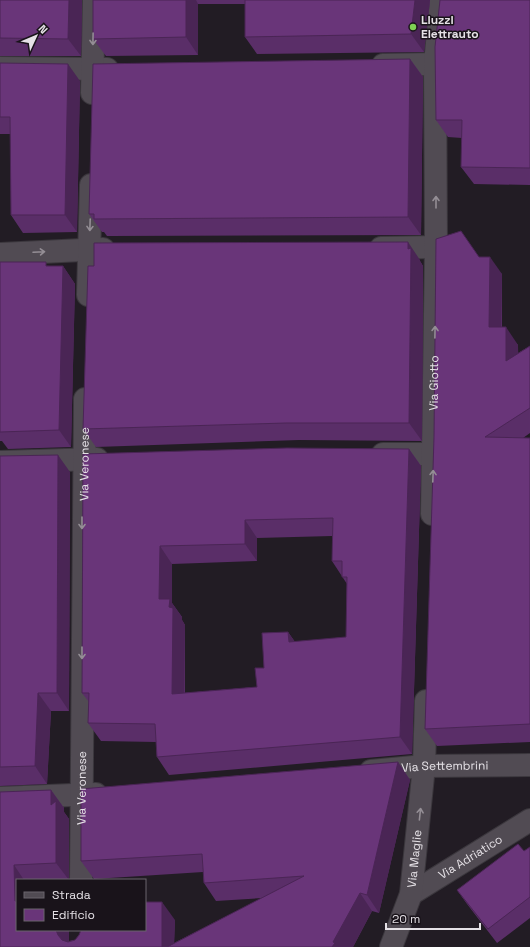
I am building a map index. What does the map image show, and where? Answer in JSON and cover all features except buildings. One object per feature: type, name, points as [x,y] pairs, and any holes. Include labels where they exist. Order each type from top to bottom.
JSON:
[{"type":"street","points":[[92,115],[94,0]]},
{"type":"street","name":"Via Giotto","points":[[431,532],[434,454],[436,248],[435,64],[442,0]]},
{"type":"street","points":[[363,65],[435,64]]},
{"type":"street","points":[[0,68],[125,69]]},
{"type":"street","points":[[87,311],[91,168]]},
{"type":"street","points":[[0,254],[120,248]]},
{"type":"street","points":[[365,248],[436,248]]},
{"type":"street","name":"Via Veronese","points":[[81,879],[83,460],[85,382]]},
{"type":"street","points":[[362,454],[434,454]]},
{"type":"street","points":[[0,462],[114,459]]},
{"type":"street","points":[[424,766],[427,680]]},
{"type":"street","name":"Via Settembrini","points":[[354,772],[424,766],[530,765]]},
{"type":"street","name":"Via Maglie","points":[[391,947],[411,894],[424,766]]},
{"type":"street","points":[[0,798],[120,792]]},
{"type":"street","name":"Via Adriatico","points":[[411,894],[530,820]]},
{"type":"place","name":"Liuzzi Elettrauto","points":[[413,27]]}]
